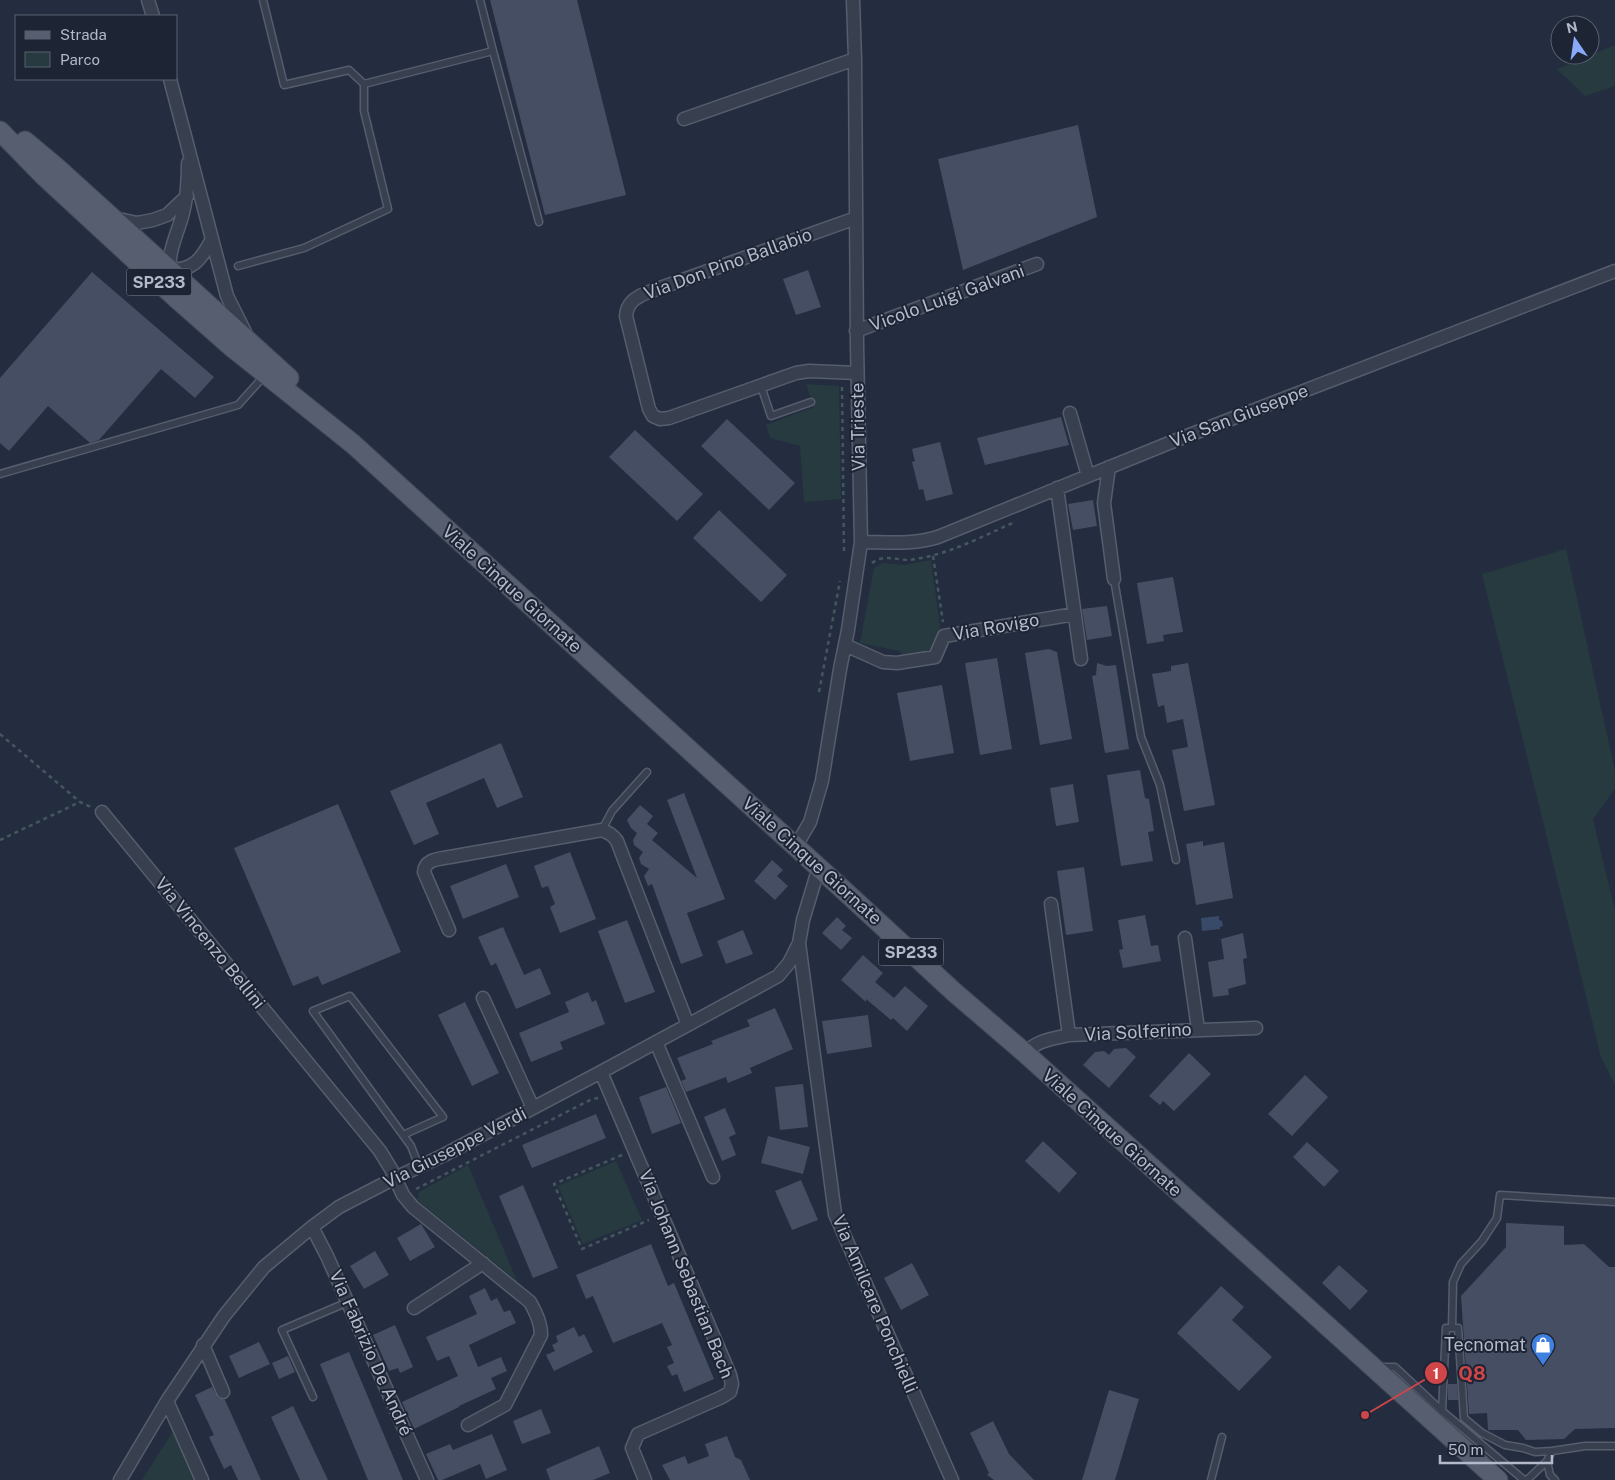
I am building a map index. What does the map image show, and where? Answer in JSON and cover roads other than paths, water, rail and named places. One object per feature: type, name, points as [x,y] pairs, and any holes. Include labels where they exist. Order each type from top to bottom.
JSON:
[{"type":"main road","name":"Viale Cinque Giornate","points":[[0,121],[55,166],[252,344],[300,389],[327,422]]},
{"type":"main road","name":"Viale Cinque Giornate","points":[[0,131],[44,176],[175,297],[233,348],[327,422],[796,846],[954,992],[1024,1053],[1496,1480]]},
{"type":"street","points":[[148,0],[153,15]]},
{"type":"street","name":"Via Trieste","points":[[796,846],[810,822],[822,781],[861,542],[856,331],[853,0]]},
{"type":"street","points":[[684,119],[855,59]]},
{"type":"street","points":[[170,80],[227,296],[252,344]]},
{"type":"street","points":[[187,141],[187,196],[170,254],[172,283],[218,327],[233,348]]},
{"type":"street","points":[[44,176],[67,190],[136,252],[160,269],[178,270],[194,264],[204,255],[212,239]]},
{"type":"street","points":[[111,217],[137,223],[154,220],[167,215],[187,196]]},
{"type":"street","name":"Via Don Pino Ballabio","points":[[856,218],[646,293],[628,305],[626,316],[649,409],[653,416],[660,419],[669,418],[796,373],[808,371],[857,373]]},
{"type":"street","name":"Vicolo Luigi Galvani","points":[[856,331],[1037,264]]},
{"type":"street","name":"Via San Giuseppe","points":[[861,542],[902,543],[930,540],[959,530],[1109,467],[1615,271]]},
{"type":"street","points":[[1070,413],[1088,476]]},
{"type":"street","points":[[1109,467],[1104,503],[1114,579]]},
{"type":"street","points":[[1057,488],[1081,659]]},
{"type":"street","name":"Via Rovigo","points":[[844,645],[883,662],[897,663],[935,657],[944,636],[1075,614]]},
{"type":"street","name":"Via Vincenzo Bellini","points":[[102,812],[380,1151],[391,1169],[402,1195],[413,1207],[530,1302],[541,1325],[541,1335],[505,1405],[468,1425]]},
{"type":"street","points":[[449,930],[424,872],[427,863],[602,830],[613,835],[617,841],[688,1025]]},
{"type":"street","name":"Via Giuseppe Verdi","points":[[120,1480],[202,1345],[264,1267],[339,1207],[533,1108],[778,976],[789,963],[799,943],[803,920],[819,867]]},
{"type":"street","points":[[1051,904],[1069,1036]]},
{"type":"street","points":[[1185,938],[1198,1030]]},
{"type":"street","name":"Via Amilcare Ponchielli","points":[[799,943],[836,1214],[952,1480]]},
{"type":"street","points":[[482,998],[533,1108]]},
{"type":"street","name":"Via Solferino","points":[[1024,1053],[1033,1045],[1046,1040],[1069,1036],[1256,1028]]},
{"type":"street","points":[[656,1042],[713,1177]]},
{"type":"street","name":"Via Johann Sebastian Bach","points":[[601,1072],[730,1375],[732,1384],[730,1392],[722,1397],[638,1434],[632,1448],[646,1480]]},
{"type":"street","name":"Via Fabrizio De André","points":[[312,1227],[328,1256],[427,1480]]},
{"type":"street","points":[[414,1308],[484,1263]]},
{"type":"street","points":[[202,1345],[223,1392]]},
{"type":"street","points":[[167,1401],[202,1480]]},
{"type":"lane","points":[[238,266],[304,248],[388,208],[364,111],[364,84],[348,70],[284,85],[263,0]]},
{"type":"lane","points":[[480,0],[539,222]]},
{"type":"lane","points":[[364,84],[493,51]]},
{"type":"lane","points":[[0,474],[238,405],[265,374]]},
{"type":"lane","points":[[761,386],[772,416],[811,402]]},
{"type":"lane","points":[[1114,579],[1141,737],[1160,785],[1176,860]]},
{"type":"lane","points":[[602,830],[612,811],[647,772]]},
{"type":"lane","points":[[403,1135],[443,1116],[350,996],[313,1011],[403,1135],[411,1146],[419,1167]]},
{"type":"lane","points":[[1452,1328],[1453,1282],[1462,1264],[1482,1242],[1497,1218],[1500,1195],[1615,1202]]},
{"type":"lane","points":[[313,1397],[282,1330],[348,1302]]},
{"type":"lane","points":[[1442,1411],[1446,1328],[1458,1328],[1464,1418],[1482,1432],[1505,1446],[1523,1448],[1535,1452],[1585,1446],[1615,1446]]},
{"type":"lane","points":[[1372,1368],[1395,1366],[1442,1411],[1525,1480],[1548,1461],[1552,1451]]},
{"type":"lane","points":[[1211,1480],[1222,1437]]},
{"type":"lane","points":[[1548,1461],[1550,1475],[1555,1480]]},
{"type":"water","points":[[1219,916],[1223,926],[1220,929],[1202,931],[1201,918]]},
{"type":"place","name":"Tecnomat","points":[[1543,1366]]},
{"type":"place","name":"Q8","points":[[1365,1415]]}]
